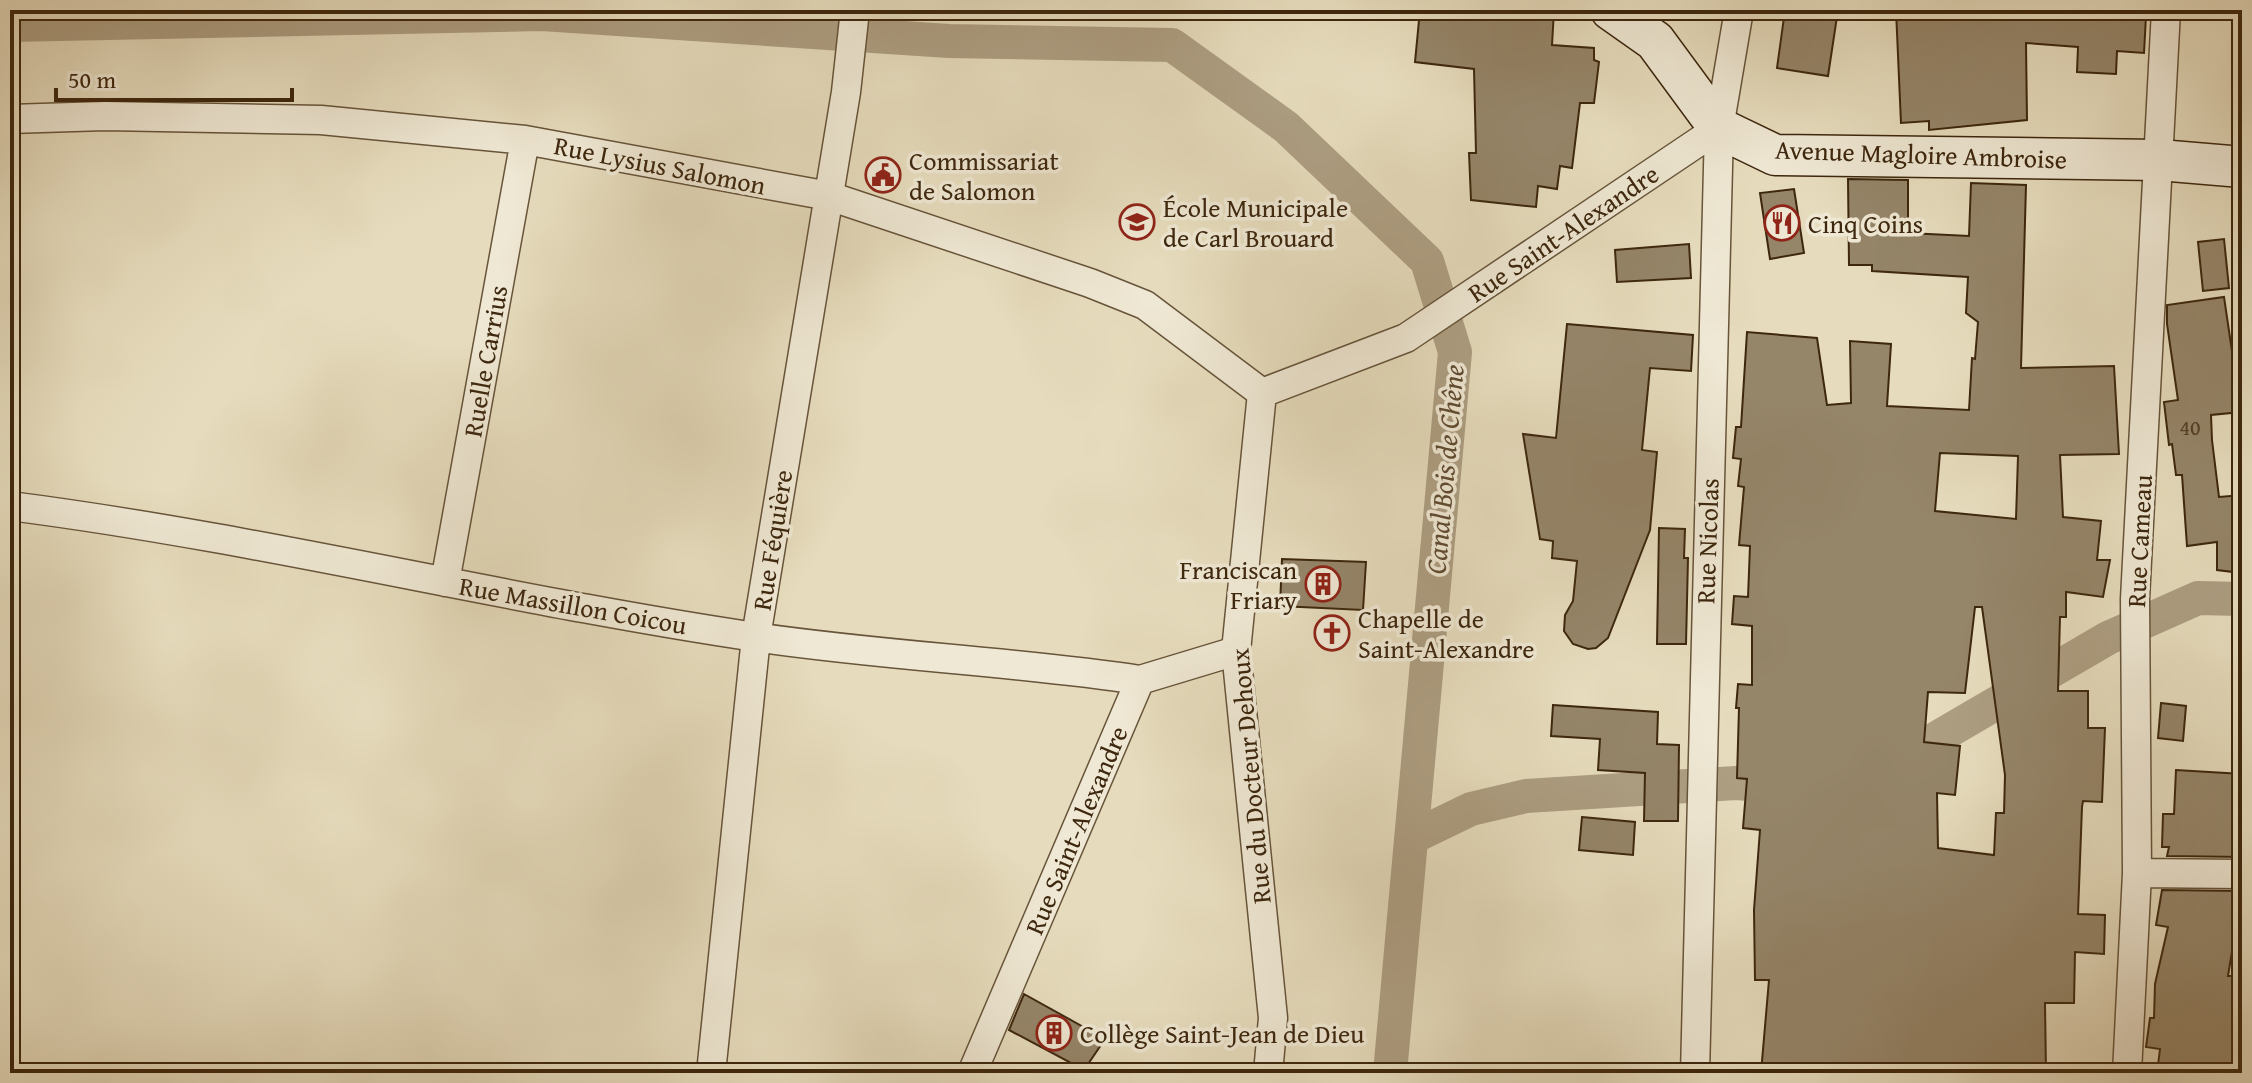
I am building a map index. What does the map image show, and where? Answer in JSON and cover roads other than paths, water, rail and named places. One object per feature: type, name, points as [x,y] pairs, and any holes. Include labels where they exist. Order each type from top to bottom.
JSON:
[{"type":"street","name":"Rue Féquière","points":[[711,1073],[756,637],[846,92],[855,10]]},
{"type":"street","name":"Avenue Magloire Ambroise","points":[[1611,10],[1655,41],[1719,128],[1775,155],[2159,160],[2242,167]]},
{"type":"street","name":"Rue Nicolas","points":[[1695,1073],[1700,773],[1719,128],[1739,10]]},
{"type":"street","name":"Rue Cameau","points":[[2127,1073],[2137,873],[2135,599],[2166,10]]},
{"type":"street","name":"Rue Lysius Salomon","points":[[10,119],[105,116],[321,120],[525,140],[829,196],[1090,283],[1145,305],[1262,393]]},
{"type":"street","name":"Rue Saint-Alexandre","points":[[1262,393],[1406,338],[1719,128]]},
{"type":"street","name":"Ruelle Carrius","points":[[445,582],[525,140]]},
{"type":"street","name":"Rue du Docteur Dehoux","points":[[1262,393],[1236,651],[1273,1018],[1268,1073]]},
{"type":"street","name":"Rue Massillon Coicou","points":[[10,506],[139,523],[445,582],[756,637],[1140,680]]},
{"type":"street","points":[[1140,680],[1236,651]]},
{"type":"street","name":"Rue Saint-Alexandre","points":[[972,1073],[1140,680]]},
{"type":"street","points":[[2137,873],[2242,874]]},
{"type":"waterway","name":"Canal Bois de Chêne","points":[[10,25],[542,14],[949,41],[1172,45],[1286,127],[1427,261],[1455,352],[1390,1073]]},
{"type":"waterway","points":[[1898,776],[1930,742],[2108,638],[2198,598],[2242,599]]},
{"type":"waterway","points":[[1411,838],[1471,809],[1526,796],[1736,783],[1791,787]]},
{"type":"place","name":"Commissariat de Salomon","points":[[883,175]]},
{"type":"place","name":"École Municipale de Carl Brouard","points":[[1137,222]]},
{"type":"place","name":"Cinq Coins","points":[[1782,223]]},
{"type":"place","name":"Franciscan Friary","points":[[1323,584]]},
{"type":"place","name":"Chapelle de Saint-Alexandre","points":[[1332,633]]},
{"type":"place","name":"Collège Saint-Jean de Dieu","points":[[1054,1033]]}]
